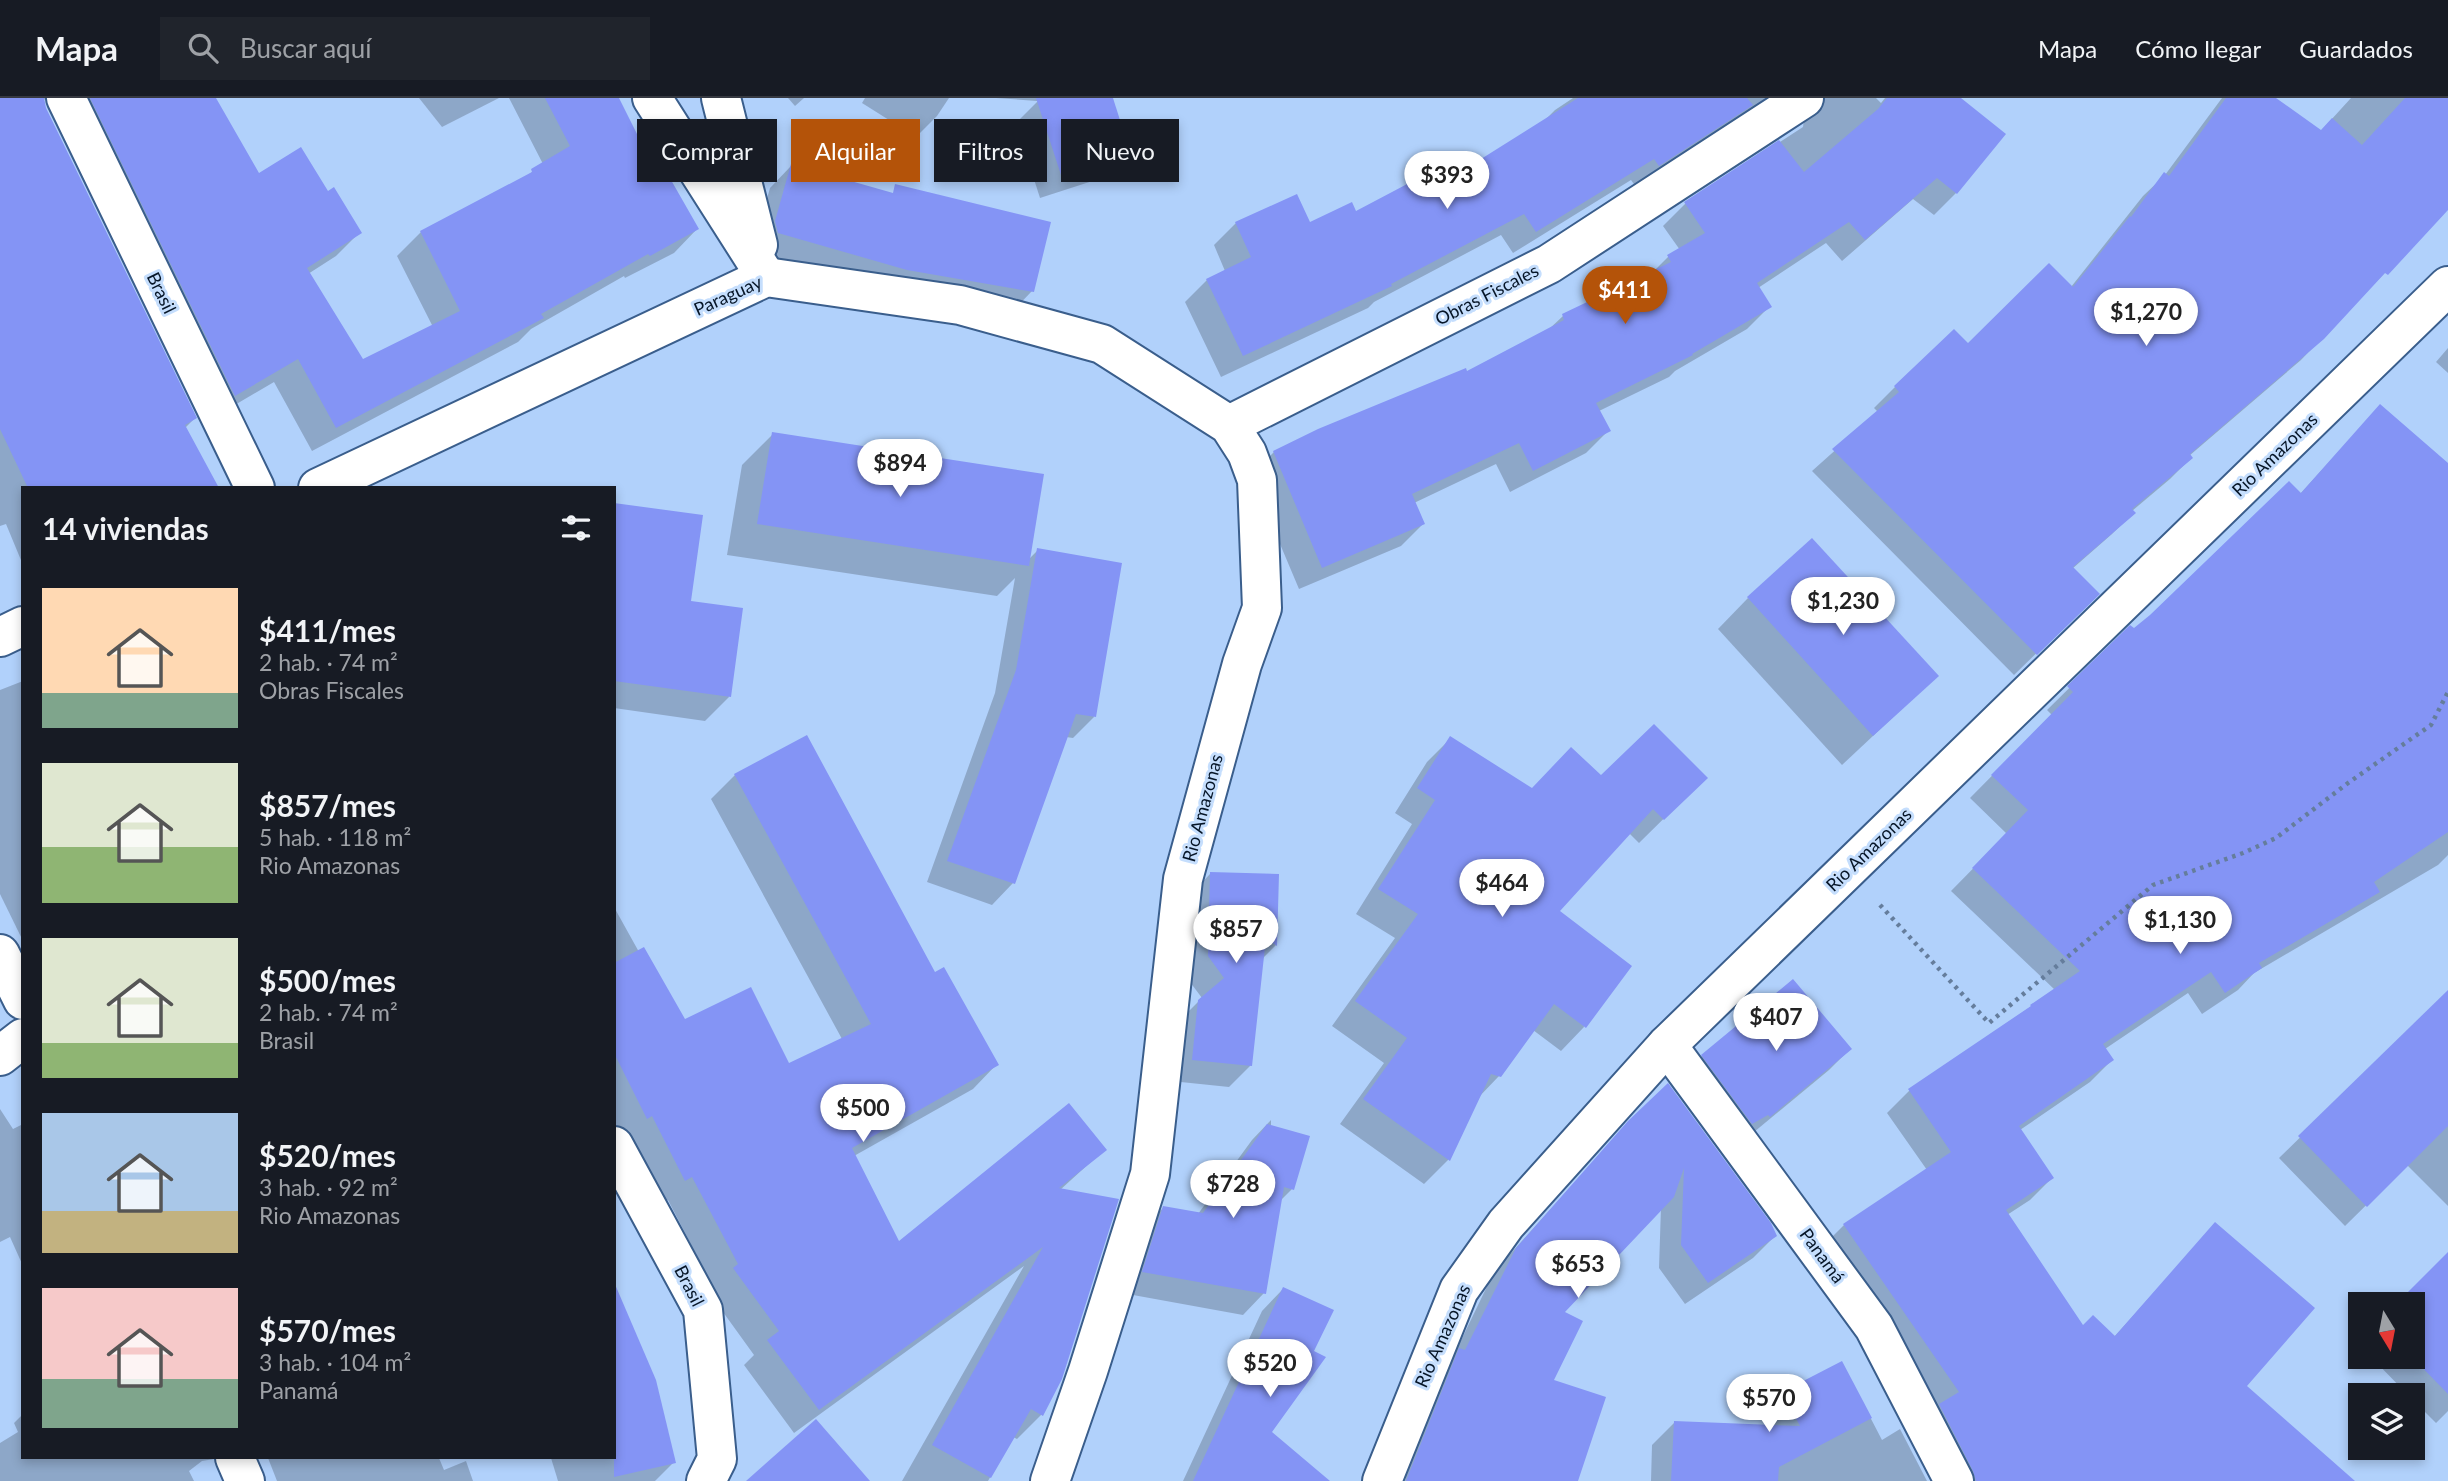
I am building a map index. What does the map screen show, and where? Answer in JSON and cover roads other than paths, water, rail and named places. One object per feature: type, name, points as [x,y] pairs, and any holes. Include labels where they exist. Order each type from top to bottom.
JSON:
[{"type":"street","name":"Brasil","points":[[66,98],[254,486]]},
{"type":"street","points":[[652,98],[766,277]]},
{"type":"street","points":[[721,98],[766,277]]},
{"type":"street","name":"Obras Fiscales","points":[[1229,425],[1549,264],[1804,98]]},
{"type":"street","name":"Paraguay","points":[[322,486],[766,277],[960,305],[1102,345],[1229,425]]},
{"type":"street","name":"Rio Amazonas","points":[[1382,1481],[1460,1290],[1506,1224],[1667,1045],[2448,286]]},
{"type":"street","name":"Rio Amazonas","points":[[1051,1481],[1150,1174],[1184,879],[1242,664],[1262,608],[1257,480],[1247,453],[1229,425]]},
{"type":"street","points":[[0,637],[21,627]]},
{"type":"street","points":[[0,954],[21,996]]},
{"type":"street","points":[[0,1056],[21,1040]]},
{"type":"street","name":"Panamá","points":[[1667,1045],[1874,1327],[1954,1481]]},
{"type":"street","name":"Brasil","points":[[616,1150],[702,1310],[717,1459],[706,1481]]},
{"type":"street","points":[[235,1459],[245,1481]]}]
